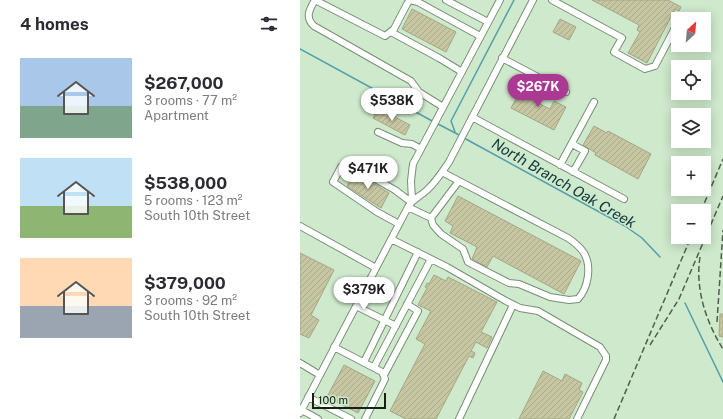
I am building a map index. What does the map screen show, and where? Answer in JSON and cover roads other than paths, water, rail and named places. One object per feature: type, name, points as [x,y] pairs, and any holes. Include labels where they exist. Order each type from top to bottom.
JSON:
[{"type":"street","points":[[443,107],[419,92],[412,81],[314,26],[308,17],[309,10],[315,0],[386,36],[394,29],[410,0],[418,2],[480,36]]},
{"type":"street","points":[[446,0],[488,22]]},
{"type":"street","points":[[318,419],[301,410],[410,203],[413,164],[500,0]]},
{"type":"street","points":[[410,203],[426,192],[442,172],[462,137],[533,0]]},
{"type":"street","points":[[552,0],[622,38],[614,52],[645,69],[655,66],[671,35]]},
{"type":"street","points":[[391,32],[462,72]]},
{"type":"street","points":[[502,58],[566,92]]},
{"type":"street","points":[[560,165],[594,102]]},
{"type":"street","points":[[472,117],[624,199]]},
{"type":"street","points":[[378,132],[402,143],[412,144],[421,148]]},
{"type":"street","points":[[572,144],[585,151],[573,172]]},
{"type":"street","points":[[399,224],[377,212],[333,182],[340,167],[352,166],[395,190],[431,218],[441,234],[463,248],[468,262],[497,278],[509,283],[525,286],[550,297],[573,300],[578,299],[583,294],[588,278],[587,265],[585,254],[577,244],[442,172]]},
{"type":"street","points":[[431,218],[459,181]]},
{"type":"street","points":[[300,226],[376,268]]},
{"type":"street","points":[[391,239],[431,259],[513,305],[520,308],[538,311],[592,341],[604,351],[606,360],[577,419]]},
{"type":"street","points":[[364,362],[418,252]]},
{"type":"street","points":[[374,367],[431,259]]},
{"type":"street","points":[[365,419],[385,379],[384,375],[418,310],[408,304]]},
{"type":"street","points":[[459,419],[513,305]]},
{"type":"street","points":[[356,306],[406,333]]},
{"type":"street","points":[[334,347],[374,367],[384,375]]},
{"type":"street","points":[[300,363],[320,375]]},
{"type":"street","points":[[308,397],[351,419]]},
{"type":"waterway","name":"North Branch Oak Creek","points":[[455,132],[451,121],[514,0]]},
{"type":"waterway","name":"North Branch Oak Creek","points":[[300,49],[434,122]]},
{"type":"waterway","name":"North Branch Oak Creek","points":[[438,124],[461,136]]},
{"type":"waterway","name":"North Branch Oak Creek","points":[[464,138],[625,226],[642,238],[660,257]]},
{"type":"waterway","name":"North Branch Oak Creek","points":[[685,303],[723,382]]},
{"type":"railway","points":[[704,204],[723,159]]},
{"type":"railway","points":[[650,345],[679,299],[723,196]]},
{"type":"railway","points":[[717,322],[723,230]]},
{"type":"railway","points":[[614,419],[688,244]]},
{"type":"railway","points":[[700,257],[699,281],[703,305],[712,328],[723,349]]}]
